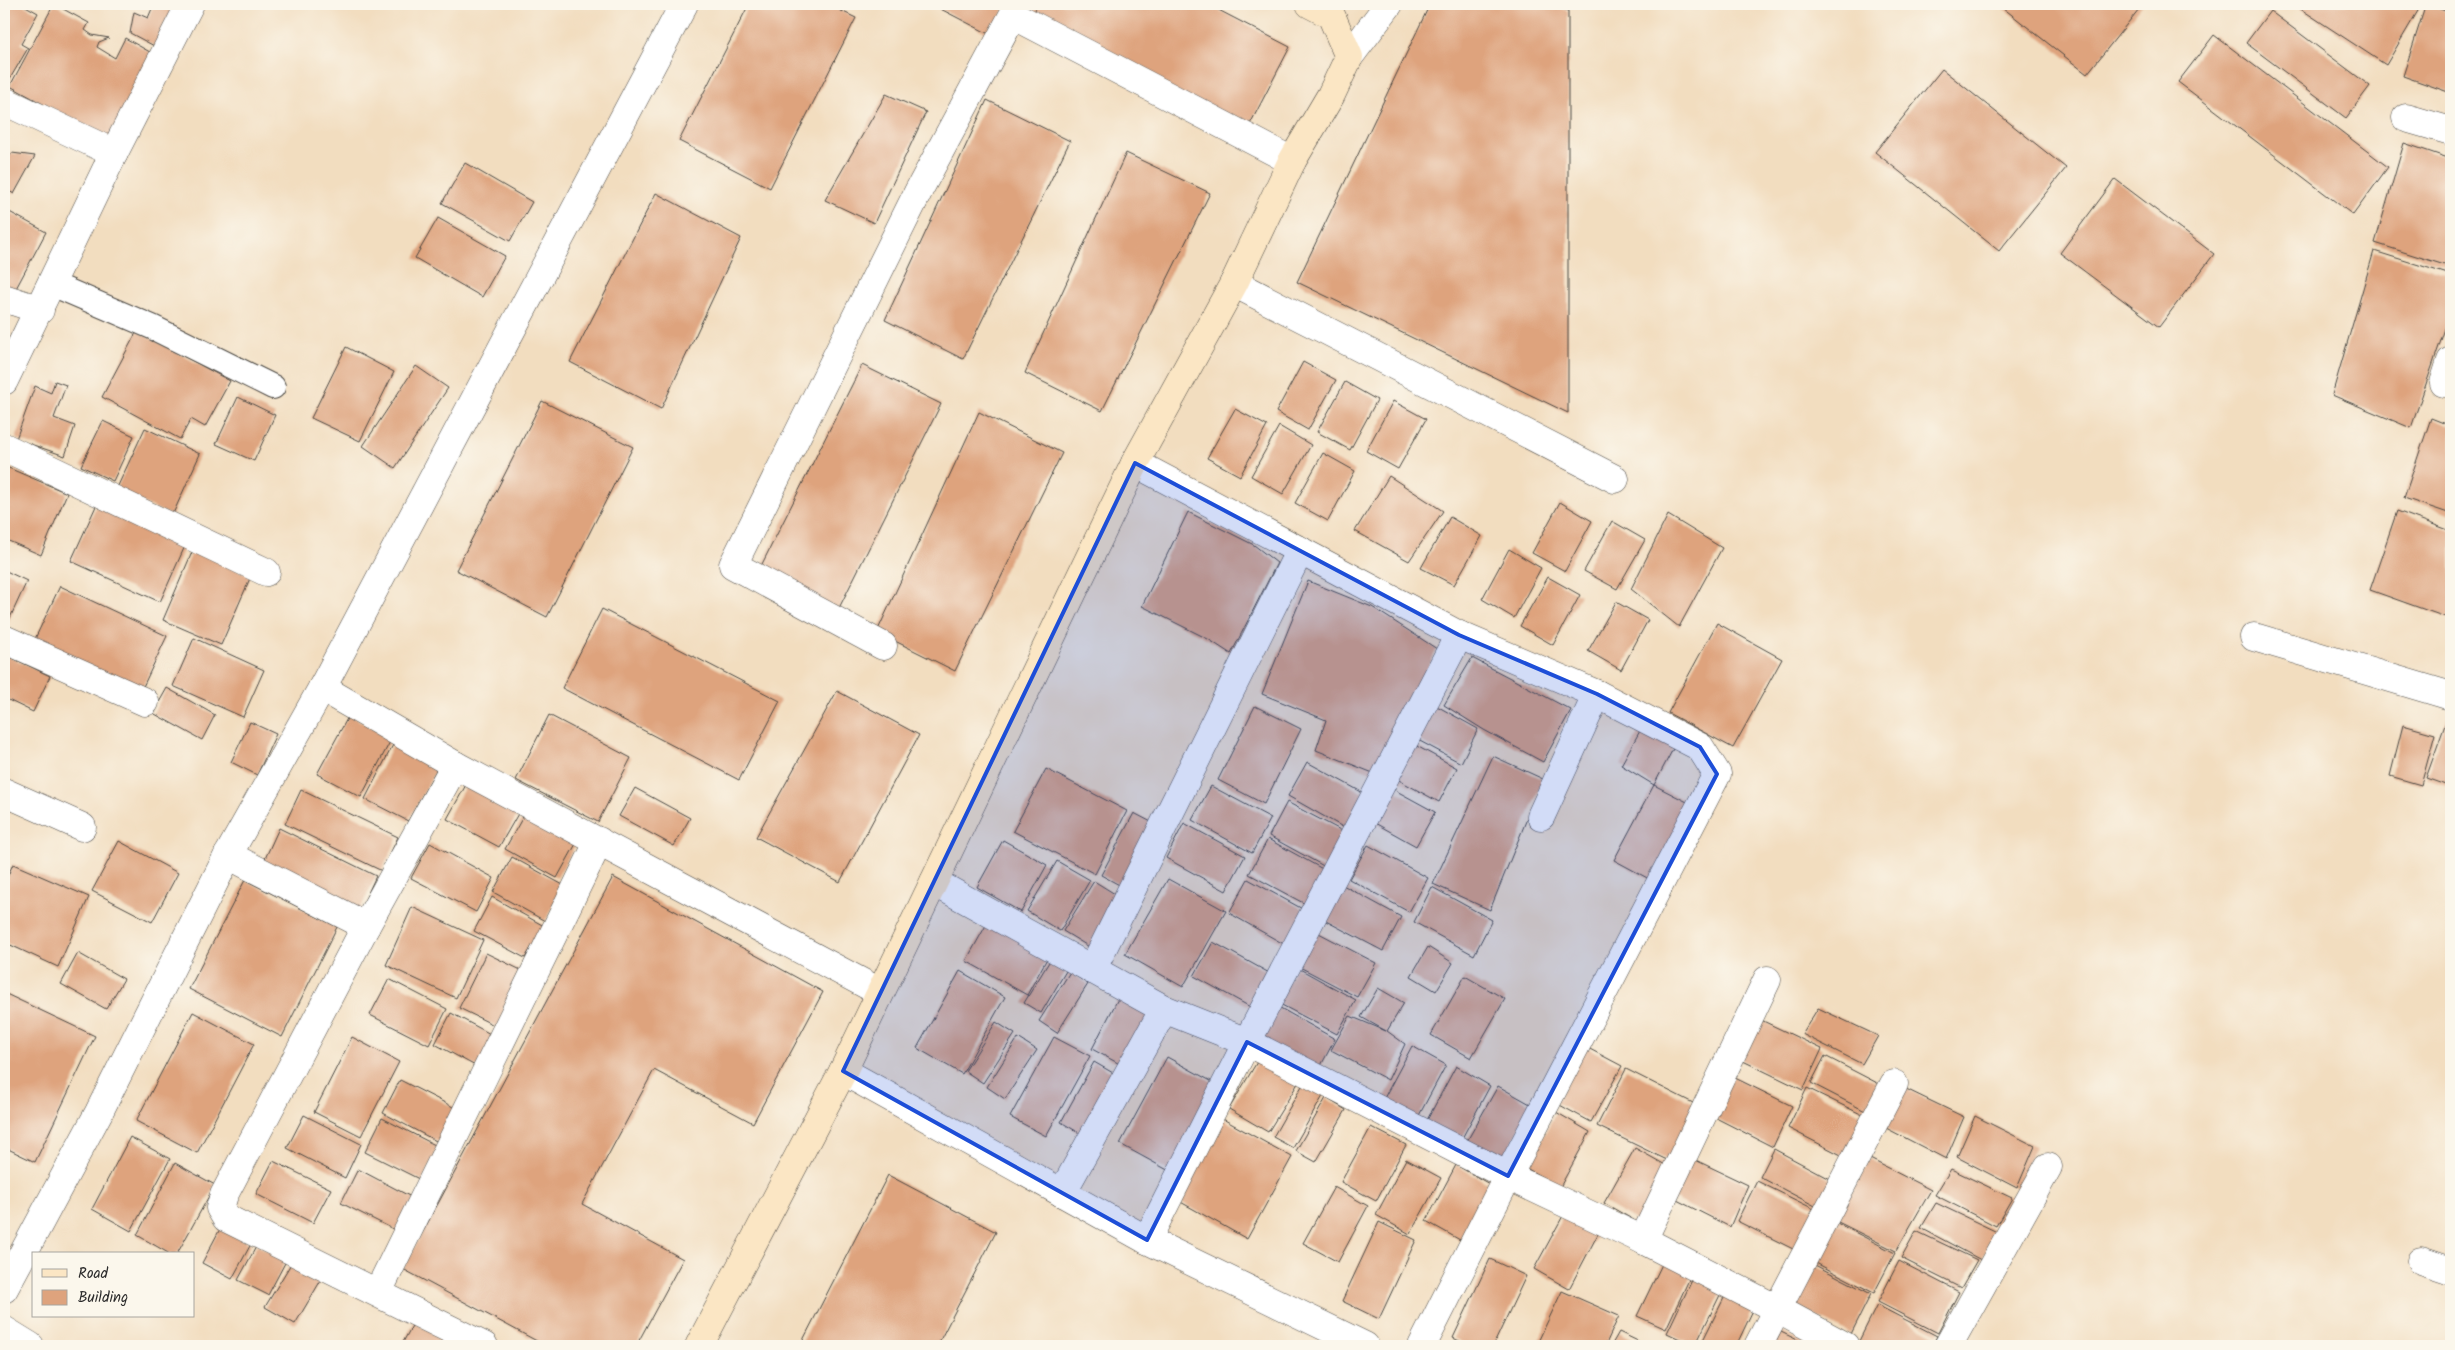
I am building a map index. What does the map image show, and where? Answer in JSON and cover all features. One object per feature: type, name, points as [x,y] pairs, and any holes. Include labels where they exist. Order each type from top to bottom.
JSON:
[{"type":"street","points":[[4,382],[114,153],[190,4]]},
{"type":"street","points":[[4,1288],[99,1112],[228,855],[322,688],[684,4]]},
{"type":"street","points":[[1310,4],[1331,15],[1348,57]]},
{"type":"street","points":[[699,1346],[842,1071],[1134,463],[1234,283],[1292,161],[1331,95],[1348,57],[1389,4]]},
{"type":"street","points":[[883,646],[733,565],[920,190],[1014,15],[1292,161]]},
{"type":"street","points":[[4,101],[114,153]]},
{"type":"street","points":[[2406,118],[2451,131]]},
{"type":"street","points":[[1234,283],[1615,480]]},
{"type":"street","points":[[4,298],[40,310]]},
{"type":"street","points":[[4,447],[266,572]]},
{"type":"street","points":[[1134,463],[1459,635],[1597,694],[1700,747],[1717,774],[1422,1346]]},
{"type":"street","points":[[1092,970],[1300,550]]},
{"type":"street","points":[[1147,1240],[1247,1042],[1459,635]]},
{"type":"street","points":[[2254,636],[2451,696]]},
{"type":"street","points":[[4,639],[145,702]]},
{"type":"street","points":[[322,688],[455,765],[880,992]]},
{"type":"street","points":[[1541,816],[1597,694]]},
{"type":"street","points":[[455,765],[366,926],[224,1195],[220,1208],[226,1218],[484,1346]]},
{"type":"street","points":[[4,792],[82,827]]},
{"type":"street","points":[[378,1292],[599,841]]},
{"type":"street","points":[[228,855],[366,926]]},
{"type":"street","points":[[934,882],[1164,1009],[1247,1042],[1508,1176],[1643,1240],[1845,1346]]},
{"type":"street","points":[[1643,1240],[1767,980]]},
{"type":"street","points":[[1062,1193],[1164,1009]]},
{"type":"street","points":[[842,1071],[1147,1240],[1365,1346]]},
{"type":"street","points":[[1758,1346],[1894,1084]]},
{"type":"street","points":[[1948,1346],[2048,1167]]},
{"type":"street","points":[[2420,1261],[2451,1271]]},
{"type":"street","points":[[4,1330],[30,1346]]},
{"type":"lane","points":[[52,284],[152,327],[272,387]]},
{"type":"highlighted area","points":[[1135,463],[1459,635],[1597,694],[1700,747],[1717,774],[1508,1176],[1247,1042],[1147,1240],[843,1071]]},
{"type":"building","points":[[4,4],[22,4],[38,13],[21,44],[28,48],[5,87]]},
{"type":"building","points":[[54,4],[89,23],[85,30],[92,35],[109,38],[99,42],[97,47],[115,58],[125,38],[157,56],[111,141],[10,86]]},
{"type":"building","points":[[154,4],[184,4],[158,48],[130,33],[134,12],[148,18]]},
{"type":"building","points":[[749,4],[827,4],[856,18],[770,188],[679,141]]},
{"type":"building","points":[[931,4],[1007,4],[991,35]]},
{"type":"building","points":[[1038,4],[1207,4],[1290,47],[1247,130],[1031,18]]},
{"type":"building","points":[[1430,4],[1553,4],[1568,11],[1568,413],[1297,282]]},
{"type":"building","points":[[1998,4],[2143,4],[2087,74]]},
{"type":"building","points":[[2293,4],[2422,4],[2386,65]]},
{"type":"building","points":[[2426,4],[2451,13],[2451,93],[2403,76]]},
{"type":"building","points":[[2270,11],[2370,86],[2346,118],[2246,43]]},
{"type":"building","points":[[2214,35],[2388,167],[2353,215],[2178,82]]},
{"type":"building","points":[[1942,69],[2066,168],[1999,251],[1875,152]]},
{"type":"building","points":[[886,94],[926,112],[874,223],[825,200]]},
{"type":"building","points":[[987,100],[1070,141],[963,359],[885,320]]},
{"type":"building","points":[[2404,143],[2451,159],[2451,267],[2375,243]]},
{"type":"building","points":[[12,153],[35,156],[14,194],[4,188],[4,163]]},
{"type":"building","points":[[1126,153],[1210,193],[1102,411],[1025,373]]},
{"type":"building","points":[[465,163],[532,202],[510,241],[442,203]]},
{"type":"building","points":[[2115,179],[2214,254],[2159,327],[2060,253]]},
{"type":"building","points":[[656,193],[741,238],[661,409],[570,362]]},
{"type":"building","points":[[4,209],[46,232],[12,296],[4,291]]},
{"type":"building","points":[[438,218],[505,256],[482,297],[415,258]]},
{"type":"building","points":[[2374,251],[2451,275],[2451,311],[2411,428],[2332,395]]},
{"type":"building","points":[[137,331],[230,381],[205,427],[191,419],[180,439],[102,397]]},
{"type":"building","points":[[346,347],[394,372],[360,441],[311,418]]},
{"type":"building","points":[[1303,362],[1336,380],[1308,430],[1276,412]]},
{"type":"building","points":[[862,365],[941,404],[837,612],[758,572]]},
{"type":"building","points":[[416,366],[448,388],[395,468],[363,446]]},
{"type":"building","points":[[55,381],[66,385],[54,418],[75,426],[65,456],[16,439],[35,386],[51,393]]},
{"type":"building","points":[[1345,382],[1377,400],[1350,450],[1317,432]]},
{"type":"building","points":[[238,397],[275,415],[254,461],[216,444]]},
{"type":"building","points":[[542,401],[633,447],[547,617],[456,570]]},
{"type":"building","points":[[1393,401],[1426,419],[1398,469],[1366,451]]},
{"type":"building","points":[[1235,409],[1267,426],[1240,476],[1207,458]]},
{"type":"building","points":[[979,412],[1062,453],[955,671],[877,632]]},
{"type":"building","points":[[2431,418],[2451,426],[2451,514],[2404,498]]},
{"type":"building","points":[[103,421],[134,436],[113,481],[81,466]]},
{"type":"building","points":[[1279,426],[1311,445],[1283,494],[1251,476]]},
{"type":"building","points":[[145,428],[200,454],[172,516],[116,490]]},
{"type":"building","points":[[1323,453],[1355,471],[1328,521],[1295,503]]},
{"type":"building","points":[[4,466],[67,493],[41,555],[4,539]]},
{"type":"building","points":[[1389,476],[1443,511],[1409,561],[1355,531]]},
{"type":"building","points":[[1560,502],[1592,521],[1565,571],[1532,553]]},
{"type":"building","points":[[96,506],[185,546],[160,602],[71,561]]},
{"type":"building","points":[[2397,511],[2451,531],[2451,619],[2370,590]]},
{"type":"building","points":[[1188,512],[1254,545],[1277,563],[1231,654],[1208,639],[1142,606]]},
{"type":"building","points":[[1668,515],[1722,548],[1679,627],[1631,589]]},
{"type":"building","points":[[1450,517],[1482,536],[1454,585],[1421,568]]},
{"type":"building","points":[[1612,521],[1645,540],[1617,589],[1584,571]]},
{"type":"building","points":[[1509,549],[1541,568],[1514,618],[1482,599]]},
{"type":"building","points":[[193,550],[251,576],[221,645],[163,620]]},
{"type":"building","points":[[4,570],[27,581],[4,631]]},
{"type":"building","points":[[1548,577],[1580,595],[1553,645],[1520,626]]},
{"type":"building","points":[[1308,581],[1372,607],[1437,649],[1378,775],[1316,750],[1326,720],[1262,694]]},
{"type":"building","points":[[60,586],[167,636],[140,693],[33,643]]},
{"type":"building","points":[[1616,602],[1648,620],[1621,670],[1588,651]]},
{"type":"building","points":[[602,609],[780,701],[739,780],[562,688]]},
{"type":"building","points":[[1717,623],[1782,659],[1733,748],[1668,713]]},
{"type":"building","points":[[194,638],[264,670],[243,717],[173,686]]},
{"type":"building","points":[[4,654],[50,676],[33,712],[4,698]]},
{"type":"building","points":[[1472,658],[1571,710],[1543,762],[1484,730],[1444,705]]},
{"type":"building","points":[[167,688],[215,715],[202,740],[153,713]]},
{"type":"building","points":[[837,691],[919,735],[840,882],[756,837]]},
{"type":"building","points":[[1435,705],[1478,729],[1461,763],[1416,739]]},
{"type":"building","points":[[1255,706],[1301,729],[1264,804],[1218,780]]},
{"type":"building","points":[[2451,708],[2451,787],[2426,778]]},
{"type":"building","points":[[349,715],[392,738],[361,797],[317,774]]},
{"type":"building","points":[[549,715],[631,758],[598,822],[516,780]]},
{"type":"building","points":[[250,722],[276,734],[257,775],[231,762]]},
{"type":"building","points":[[2403,725],[2435,734],[2421,785],[2390,776]]},
{"type":"building","points":[[1641,729],[1674,747],[1654,785],[1621,765]]},
{"type":"building","points":[[396,739],[440,763],[408,821],[365,799]]},
{"type":"building","points":[[1413,744],[1457,768],[1439,802],[1395,778]]},
{"type":"building","points":[[1493,756],[1543,779],[1490,910],[1433,884]]},
{"type":"building","points":[[1307,762],[1367,795],[1348,830],[1288,796]]},
{"type":"building","points":[[1046,769],[1127,811],[1095,874],[1013,831]]},
{"type":"building","points":[[467,783],[519,812],[499,847],[447,819]]},
{"type":"building","points":[[1654,785],[1691,804],[1651,880],[1614,860]]},
{"type":"building","points":[[1211,786],[1271,818],[1252,853],[1192,820]]},
{"type":"building","points":[[635,788],[690,818],[674,846],[619,816]]},
{"type":"building","points":[[1391,788],[1435,812],[1416,846],[1373,822]]},
{"type":"building","points":[[301,790],[398,837],[382,871],[285,824]]},
{"type":"building","points":[[1287,802],[1348,834],[1329,869],[1269,836]]},
{"type":"building","points":[[525,813],[577,842],[557,878],[505,849]]},
{"type":"building","points":[[1134,813],[1157,825],[1123,887],[1101,875]]},
{"type":"building","points":[[1184,823],[1245,856],[1226,891],[1166,858]]},
{"type":"building","points":[[279,828],[376,876],[360,910],[263,863]]},
{"type":"building","points":[[1268,839],[1328,872],[1309,906],[1249,874]]},
{"type":"building","points":[[1003,840],[1047,865],[1021,912],[977,887]]},
{"type":"building","points":[[119,841],[178,873],[152,922],[92,891]]},
{"type":"building","points":[[430,843],[494,878],[476,912],[411,878]]},
{"type":"building","points":[[1368,845],[1428,878],[1409,912],[1349,879]]},
{"type":"building","points":[[512,857],[565,886],[545,921],[493,892]]},
{"type":"building","points":[[1057,861],[1090,880],[1060,931],[1027,911]]},
{"type":"building","points":[[13,864],[89,897],[58,967],[4,942],[4,884]]},
{"type":"building","points":[[613,877],[823,992],[753,1123],[654,1070],[582,1204],[683,1259],[636,1346],[546,1346],[403,1269]]},
{"type":"building","points":[[1168,879],[1226,911],[1183,987],[1125,954]]},
{"type":"building","points":[[1248,879],[1308,912],[1289,947],[1229,913]]},
{"type":"building","points":[[245,880],[337,927],[282,1037],[189,989]]},
{"type":"building","points":[[1094,881],[1123,899],[1096,951],[1063,931]]},
{"type":"building","points":[[1341,884],[1401,917],[1383,951],[1322,919]]},
{"type":"building","points":[[1432,887],[1492,920],[1474,955],[1414,922]]},
{"type":"building","points":[[492,897],[544,926],[525,958],[474,931]]},
{"type":"building","points":[[412,907],[483,940],[456,998],[386,965]]},
{"type":"building","points":[[989,920],[1050,953],[1027,995],[966,961]]},
{"type":"building","points":[[1315,931],[1376,963],[1357,997],[1296,965]]},
{"type":"building","points":[[1213,942],[1273,975],[1254,1009],[1194,976]]},
{"type":"building","points":[[1428,947],[1453,963],[1436,991],[1411,976]]},
{"type":"building","points":[[78,953],[124,979],[106,1009],[61,984]]},
{"type":"building","points":[[486,953],[525,972],[498,1027],[459,1008]]},
{"type":"building","points":[[1052,957],[1069,966],[1041,1013],[1024,1003]]},
{"type":"building","points":[[1296,967],[1356,1000],[1337,1034],[1276,1002]]},
{"type":"building","points":[[960,971],[1005,997],[962,1074],[917,1048]]},
{"type":"building","points":[[1070,972],[1088,984],[1057,1033],[1039,1021]]},
{"type":"building","points":[[1465,976],[1505,999],[1471,1058],[1431,1035]]},
{"type":"building","points":[[389,979],[447,1009],[429,1045],[370,1015]]},
{"type":"building","points":[[1378,988],[1404,1003],[1387,1031],[1405,1044],[1388,1080],[1331,1050],[1350,1016],[1386,1031],[1361,1017]]},
{"type":"building","points":[[4,993],[95,1036],[35,1162],[4,1147]]},
{"type":"building","points":[[1121,993],[1158,1013],[1127,1068],[1092,1049]]},
{"type":"building","points":[[1275,1005],[1335,1039],[1317,1073],[1256,1040]]},
{"type":"building","points":[[1818,1008],[1878,1036],[1862,1064],[1802,1034]]},
{"type":"building","points":[[193,1012],[254,1044],[197,1153],[136,1121]]},
{"type":"building","points":[[451,1013],[496,1037],[479,1068],[435,1044]]},
{"type":"building","points":[[1761,1020],[1822,1049],[1803,1090],[1741,1060]]},
{"type":"building","points":[[996,1022],[1015,1034],[983,1083],[965,1071]]},
{"type":"building","points":[[352,1037],[399,1062],[361,1136],[314,1112]]},
{"type":"building","points":[[1054,1037],[1090,1056],[1046,1136],[1010,1117]]},
{"type":"building","points":[[1018,1038],[1037,1050],[1005,1099],[987,1087]]},
{"type":"building","points":[[1412,1046],[1446,1065],[1416,1121],[1382,1102]]},
{"type":"building","points":[[1586,1047],[1622,1066],[1591,1122],[1556,1103]]},
{"type":"building","points":[[1825,1056],[1885,1087],[1871,1114],[1811,1083]]},
{"type":"building","points":[[1167,1057],[1220,1086],[1173,1173],[1120,1144]]},
{"type":"building","points":[[1260,1057],[1300,1080],[1268,1132],[1229,1109]]},
{"type":"building","points":[[1094,1062],[1120,1077],[1086,1137],[1061,1122]]},
{"type":"building","points":[[1456,1066],[1490,1086],[1460,1142],[1426,1122]]},
{"type":"building","points":[[1626,1069],[1697,1105],[1669,1161],[1597,1126]]},
{"type":"building","points":[[1731,1076],[1792,1106],[1773,1147],[1712,1116]]},
{"type":"building","points":[[400,1080],[457,1109],[440,1143],[383,1113]]},
{"type":"building","points":[[1303,1084],[1323,1096],[1293,1148],[1273,1137]]},
{"type":"building","points":[[1498,1086],[1532,1105],[1502,1161],[1467,1141]]},
{"type":"building","points":[[1807,1088],[1867,1117],[1849,1159],[1788,1128]]},
{"type":"building","points":[[1904,1088],[1964,1117],[1946,1159],[1886,1128]]},
{"type":"building","points":[[1326,1098],[1346,1110],[1316,1162],[1296,1151]]},
{"type":"building","points":[[1556,1112],[1590,1132],[1560,1187],[1526,1168]]},
{"type":"building","points":[[304,1115],[361,1144],[345,1178],[287,1148]]},
{"type":"building","points":[[1975,1116],[2035,1146],[2017,1188],[1957,1157]]},
{"type":"building","points":[[382,1118],[439,1147],[423,1181],[365,1152]]},
{"type":"building","points":[[1221,1118],[1292,1157],[1247,1239],[1177,1200]]},
{"type":"building","points":[[1371,1127],[1406,1145],[1376,1201],[1341,1182]]},
{"type":"building","points":[[130,1137],[170,1159],[131,1231],[92,1209]]},
{"type":"building","points":[[1635,1148],[1669,1167],[1639,1223],[1604,1203]]},
{"type":"building","points":[[1774,1149],[1834,1181],[1819,1208],[1760,1177]]},
{"type":"building","points":[[1687,1156],[1748,1185],[1730,1227],[1669,1196]]},
{"type":"building","points":[[1406,1159],[1441,1178],[1410,1234],[1376,1215]]},
{"type":"building","points":[[1870,1159],[1931,1190],[1896,1251],[1836,1221]]},
{"type":"building","points":[[273,1161],[331,1189],[313,1223],[256,1194]]},
{"type":"building","points":[[175,1163],[215,1185],[178,1252],[167,1252],[137,1235]]},
{"type":"building","points":[[1456,1165],[1491,1185],[1460,1240],[1426,1221]]},
{"type":"building","points":[[358,1169],[415,1199],[399,1232],[341,1203]]},
{"type":"building","points":[[1951,1169],[2012,1198],[1996,1226],[1935,1195]]},
{"type":"building","points":[[888,1175],[996,1232],[937,1346],[800,1346]]},
{"type":"building","points":[[1757,1181],[1818,1211],[1797,1251],[1737,1221]]},
{"type":"building","points":[[1334,1187],[1368,1206],[1338,1262],[1303,1243]]},
{"type":"building","points":[[1936,1203],[1997,1232],[1981,1260],[1921,1228]]},
{"type":"building","points":[[1564,1214],[1599,1232],[1569,1289],[1534,1269]]},
{"type":"building","points":[[1379,1222],[1416,1240],[1379,1319],[1342,1301]]},
{"type":"building","points":[[1835,1222],[1895,1253],[1874,1293],[1814,1262]]},
{"type":"building","points":[[220,1229],[251,1244],[232,1279],[202,1263]]},
{"type":"building","points":[[1916,1231],[1977,1260],[1961,1288],[1901,1258]]},
{"type":"building","points":[[257,1245],[286,1261],[268,1295],[238,1280]]},
{"type":"building","points":[[295,1257],[324,1275],[295,1324],[265,1307]]},
{"type":"building","points":[[1665,1258],[1693,1271],[1666,1329],[1637,1316]]},
{"type":"building","points":[[1490,1259],[1526,1276],[1493,1346],[1470,1346],[1453,1338]]},
{"type":"building","points":[[1899,1261],[1959,1292],[1938,1333],[1878,1302]]},
{"type":"building","points":[[1811,1263],[1871,1294],[1851,1334],[1791,1304]]},
{"type":"building","points":[[1694,1276],[1723,1289],[1695,1346],[1667,1333]]},
{"type":"building","points":[[1562,1291],[1619,1316],[1605,1346],[1536,1346]]},
{"type":"building","points":[[1727,1292],[1755,1306],[1736,1346],[1700,1346]]},
{"type":"building","points":[[1877,1305],[1937,1336],[1932,1346],[1857,1345]]},
{"type":"building","points":[[414,1322],[460,1346],[401,1346]]},
{"type":"building","points":[[1619,1332],[1642,1343],[1641,1346],[1611,1346]]},
{"type":"building","points":[[1781,1332],[1810,1346],[1774,1346]]}]
